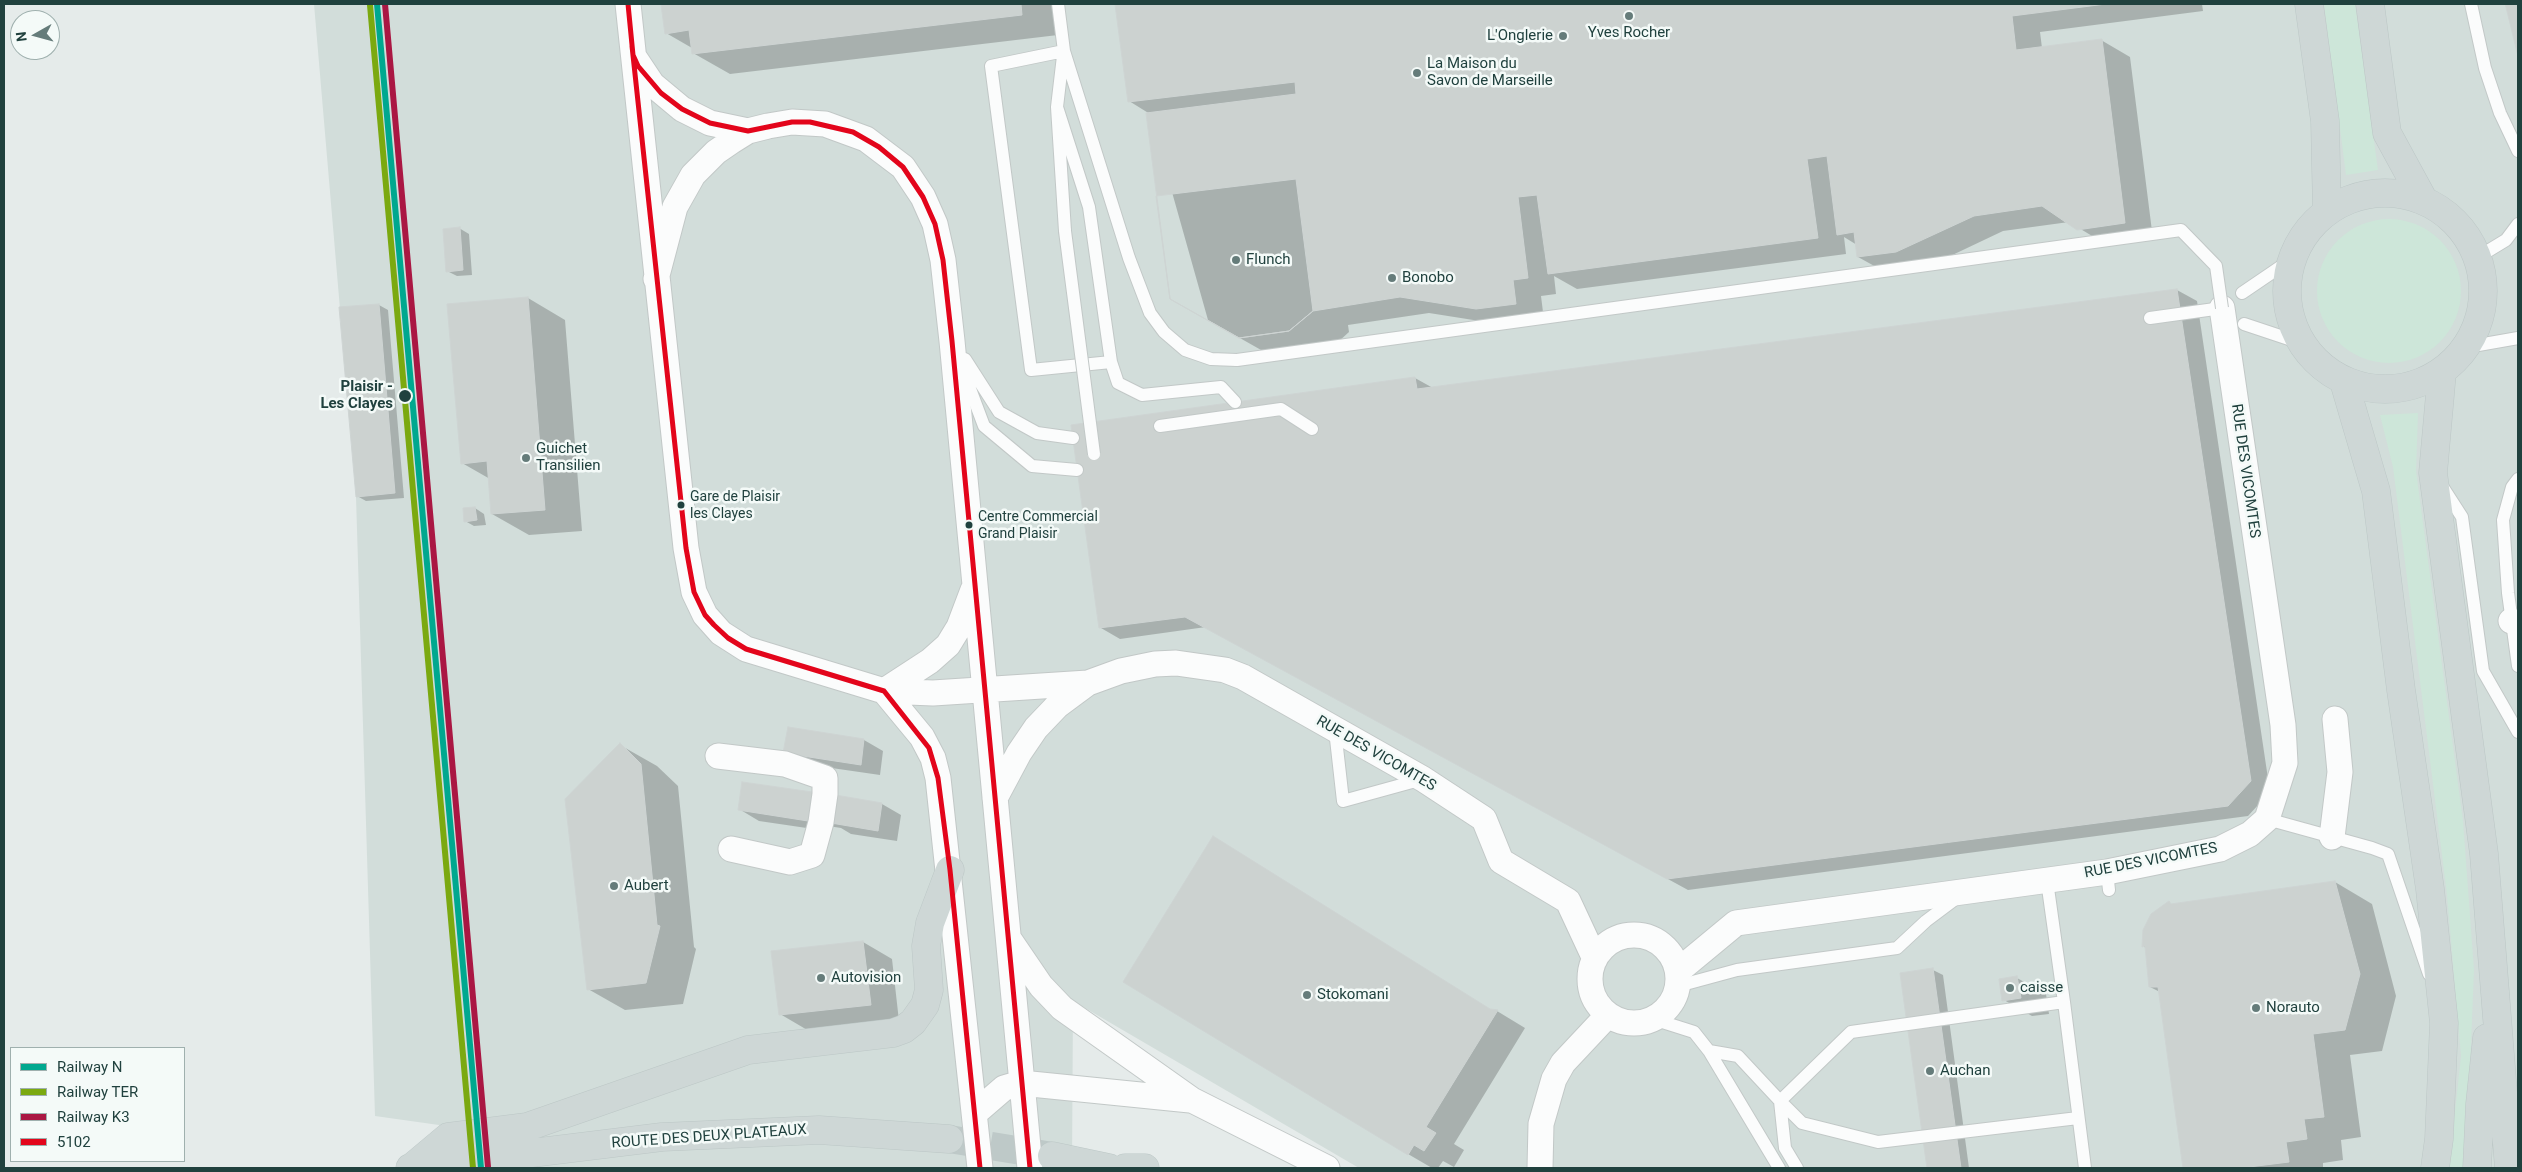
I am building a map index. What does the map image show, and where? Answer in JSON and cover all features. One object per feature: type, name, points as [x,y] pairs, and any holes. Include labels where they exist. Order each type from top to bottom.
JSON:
[{"type":"main road","points":[[2309,4],[2325,121],[2327,212]]},
{"type":"main road","points":[[2370,4],[2387,133],[2424,201]]},
{"type":"main road","points":[[2379,193],[2406,195],[2424,201],[2441,210],[2457,224],[2478,258],[2483,283],[2483,303],[2479,323],[2467,346],[2442,372],[2422,383],[2401,389],[2378,390],[2344,382],[2324,369],[2301,343],[2292,323],[2288,302],[2288,280],[2292,259],[2306,233],[2327,212],[2351,199],[2379,193]]},
{"type":"main road","points":[[2442,372],[2433,474],[2484,854],[2509,1168]]},
{"type":"main road","points":[[2344,382],[2376,490],[2401,690],[2430,889],[2444,1023],[2439,1139],[2435,1168]]},
{"type":"main road","points":[[411,1168],[448,1137],[527,1127],[748,1050],[893,1033],[904,1029],[917,1018],[925,1005],[929,990],[926,946],[930,923],[950,870]]},
{"type":"main road","points":[[2477,1168],[2480,1104],[2493,977]]},
{"type":"main road","name":"ROUTE DES DEUX PLATEAUX","points":[[411,1168],[662,1137],[819,1130],[949,1139]]},
{"type":"main road","points":[[1041,1162],[1109,1168]]},
{"type":"main road","points":[[1125,1168],[1146,1168]]},
{"type":"street","name":"RUE DES VICOMTES","points":[[628,4],[686,548],[694,592],[705,615],[721,633],[746,649],[884,691],[933,693],[985,688],[1088,683],[1121,671],[1155,664],[1176,663],[1226,670],[1243,677],[1423,779],[1484,819],[1501,861],[1568,901],[1595,959]]},
{"type":"street","points":[[633,55],[638,66],[652,84],[682,109],[710,123],[748,131]]},
{"type":"street","points":[[656,279],[668,227],[683,190],[701,166],[716,152],[748,131],[792,122],[825,124],[866,138],[903,167],[923,197],[935,224],[943,260],[952,341],[1021,1083],[1041,1162]]},
{"type":"street","name":"RUE DES VICOMTES","points":[[1678,978],[1736,923],[2047,881],[2108,881],[2220,849],[2250,834],[2268,819],[2285,763],[2283,725],[2222,308]]},
{"type":"street","points":[[975,584],[959,627],[948,645],[930,661],[884,691],[922,737],[933,758],[938,778],[950,870],[981,1167]]},
{"type":"street","name":"RUE DES VICOMTES","points":[[995,798],[1019,753],[1036,728],[1058,706],[1088,683]]},
{"type":"street","points":[[2332,837],[2340,772],[2335,719]]},
{"type":"street","points":[[718,756],[785,764],[825,778],[822,813],[812,855],[790,862],[731,848]]},
{"type":"street","points":[[1641,935],[1654,939],[1665,947],[1678,978],[1674,1000],[1665,1011],[1653,1019],[1630,1024],[1608,1015],[1596,1001],[1590,984],[1590,975],[1595,959],[1603,948],[1614,940],[1627,936],[1641,935]]},
{"type":"street","points":[[1008,937],[1041,986],[1062,1008],[1192,1100],[1327,1168]]},
{"type":"street","points":[[1540,1168],[1542,1124],[1554,1079],[1563,1062],[1608,1015]]},
{"type":"street","points":[[974,1113],[1004,1088],[1021,1083],[1192,1100]]},
{"type":"lane","points":[[1058,4],[1064,51],[1129,258],[1150,313],[1164,332],[1185,350],[1211,359],[1237,360],[2181,230],[2216,266],[2222,308],[2150,318]]},
{"type":"lane","points":[[2471,4],[2485,68],[2500,113],[2518,151]]},
{"type":"lane","points":[[1064,51],[1056,107],[1065,231],[1094,454]]},
{"type":"lane","points":[[1064,51],[991,66],[1031,370],[1111,362]]},
{"type":"lane","points":[[1056,107],[1090,207],[1111,362],[1118,383],[1142,395],[1220,387],[1235,402]]},
{"type":"lane","points":[[2478,258],[2506,240],[2518,224]]},
{"type":"lane","points":[[2242,293],[2292,259]]},
{"type":"lane","points":[[2244,324],[2301,343]]},
{"type":"lane","points":[[2467,346],[2518,338]]},
{"type":"lane","points":[[952,341],[999,412],[1037,433],[1073,438]]},
{"type":"lane","points":[[952,341],[984,426],[1032,466],[1077,470]]},
{"type":"lane","points":[[1160,426],[1281,409],[1312,429]]},
{"type":"lane","points":[[2433,474],[2462,517],[2483,671],[2518,732]]},
{"type":"lane","points":[[2518,479],[2512,487],[2503,520],[2503,549],[2515,622],[2518,666]]},
{"type":"lane","points":[[1335,730],[1343,801],[1423,779]]},
{"type":"lane","points":[[2268,819],[2388,854],[2444,1023]]},
{"type":"lane","points":[[2047,881],[2085,1168]]},
{"type":"lane","points":[[1678,978],[1897,948],[1926,921],[1966,891]]},
{"type":"lane","points":[[1780,1101],[1851,1032],[2064,1002]]},
{"type":"lane","points":[[1653,1019],[1694,1032],[1709,1051],[1779,1168]]},
{"type":"lane","points":[[1709,1051],[1738,1056],[1802,1123],[1878,1142],[2078,1118]]},
{"type":"lane","points":[[1780,1101],[1785,1148],[1797,1168]]},
{"type":"shaded area","points":[[314,4],[2518,4],[2518,1168],[1359,1168],[1073,1001],[1072,1168],[444,1168],[439,1125],[375,1116],[356,497]]},
{"type":"green space","points":[[2324,4],[2355,4],[2378,170],[2346,175]]},
{"type":"green space","points":[[2389,219],[2417,224],[2440,240],[2456,263],[2461,291],[2456,319],[2440,342],[2417,358],[2389,363],[2361,358],[2338,342],[2322,319],[2317,291],[2322,263],[2338,240],[2361,224]]},
{"type":"green space","points":[[2418,413],[2416,471],[2463,821],[2474,970],[2466,1168],[2449,1168],[2461,1056],[2447,895],[2393,467],[2380,415]]},
{"type":"building","points":[[661,4],[1021,4],[1022,15],[692,54],[689,30],[665,34]]},
{"type":"building","points":[[1115,4],[2106,4],[2012,16],[2016,50],[2102,39],[2125,223],[2077,230],[2042,206],[1974,216],[1896,252],[1857,257],[1854,232],[1837,235],[1827,156],[1807,159],[1818,238],[1548,274],[1537,195],[1518,197],[1528,278],[1513,280],[1516,304],[1476,309],[1400,297],[1313,311],[1289,331],[1239,338],[1170,299],[1146,113],[1296,94],[1295,82],[1128,102]]},
{"type":"building","points":[[2505,4],[2518,4],[2518,56],[2506,7]]},
{"type":"building","name":"Flunch","points":[[1296,179],[1313,311],[1289,331],[1239,338],[1170,299],[1156,196]]},
{"type":"building","points":[[460,227],[463,270],[446,272],[443,229]]},
{"type":"building","points":[[2177,289],[2251,781],[2228,806],[1667,879],[1185,617],[1099,628],[1071,425],[1415,377],[1417,389]]},
{"type":"building","points":[[528,297],[545,510],[491,514],[487,461],[461,464],[447,304]]},
{"type":"building","points":[[379,304],[395,493],[356,497],[339,307]]},
{"type":"building","points":[[475,507],[477,520],[464,522],[463,508]]},
{"type":"building","points":[[788,727],[864,739],[861,765],[783,753]]},
{"type":"building","name":"Aubert","points":[[620,743],[641,764],[657,925],[660,926],[646,983],[587,990],[565,799]]},
{"type":"building","points":[[742,782],[812,792],[808,821],[738,810]]},
{"type":"building","points":[[835,795],[882,803],[878,831],[831,823]]},
{"type":"building","name":"Stokomani","points":[[1213,836],[1490,1009],[1498,1010],[1426,1127],[1436,1133],[1424,1151],[1414,1145],[1408,1155],[1123,982]]},
{"type":"building","name":"Norauto","points":[[2335,881],[2360,974],[2345,1030],[2313,1034],[2324,1117],[2304,1119],[2307,1139],[2286,1142],[2289,1162],[2241,1168],[2183,1168],[2158,987],[2149,987],[2145,946],[2142,947],[2143,930],[2151,914],[2169,901],[2171,904]]},
{"type":"building","name":"Autovision","points":[[863,941],[871,1005],[779,1015],[771,951]]},
{"type":"building","name":"Auchan","points":[[1933,968],[1961,1168],[1927,1168],[1900,973]]},
{"type":"building","name":"caisse","points":[[2017,976],[2021,998],[2002,1001],[1999,979]]},
{"type":"tunnel","points":[[949,1139],[1052,1156]]},
{"type":"rail line","name":"N","points":[[377,4],[481,1168]]},
{"type":"rail line","name":"K3","points":[[385,4],[488,1167]]},
{"type":"rail line","name":"TER","points":[[370,5],[473,1168]]},
{"type":"transit line","name":"5102","points":[[628,4],[633,55],[638,66],[661,93],[682,109],[710,123],[748,131],[792,122],[810,122],[853,132],[879,147],[903,167],[923,197],[935,224],[943,260],[952,341],[1030,1168]]},
{"type":"transit line","name":"5102","points":[[632,46],[686,548],[694,592],[705,615],[714,625],[728,638],[746,649],[884,691],[929,748],[938,778],[950,870],[980,1168]]},
{"type":"place","name":"Yves Rocher","points":[[1629,16]]},
{"type":"place","name":"L'Onglerie","points":[[1563,36]]},
{"type":"place","name":"La Maison du Savon de Marseille","points":[[1417,73]]},
{"type":"place","name":"Flunch","points":[[1236,260]]},
{"type":"place","name":"Bonobo","points":[[1392,278]]},
{"type":"place","name":"Plaisir - Les Clayes","points":[[405,396]]},
{"type":"place","name":"Guichet Transilien","points":[[526,458]]},
{"type":"place","name":"Gare de Plaisir les Clayes","points":[[681,505]]},
{"type":"place","name":"Centre Commercial Grand Plaisir","points":[[969,525]]},
{"type":"place","name":"Aubert","points":[[614,886]]},
{"type":"place","name":"Autovision","points":[[821,978]]},
{"type":"place","name":"caisse","points":[[2010,988]]},
{"type":"place","name":"Stokomani","points":[[1307,995]]},
{"type":"place","name":"Norauto","points":[[2256,1008]]},
{"type":"place","name":"Auchan","points":[[1930,1071]]}]
